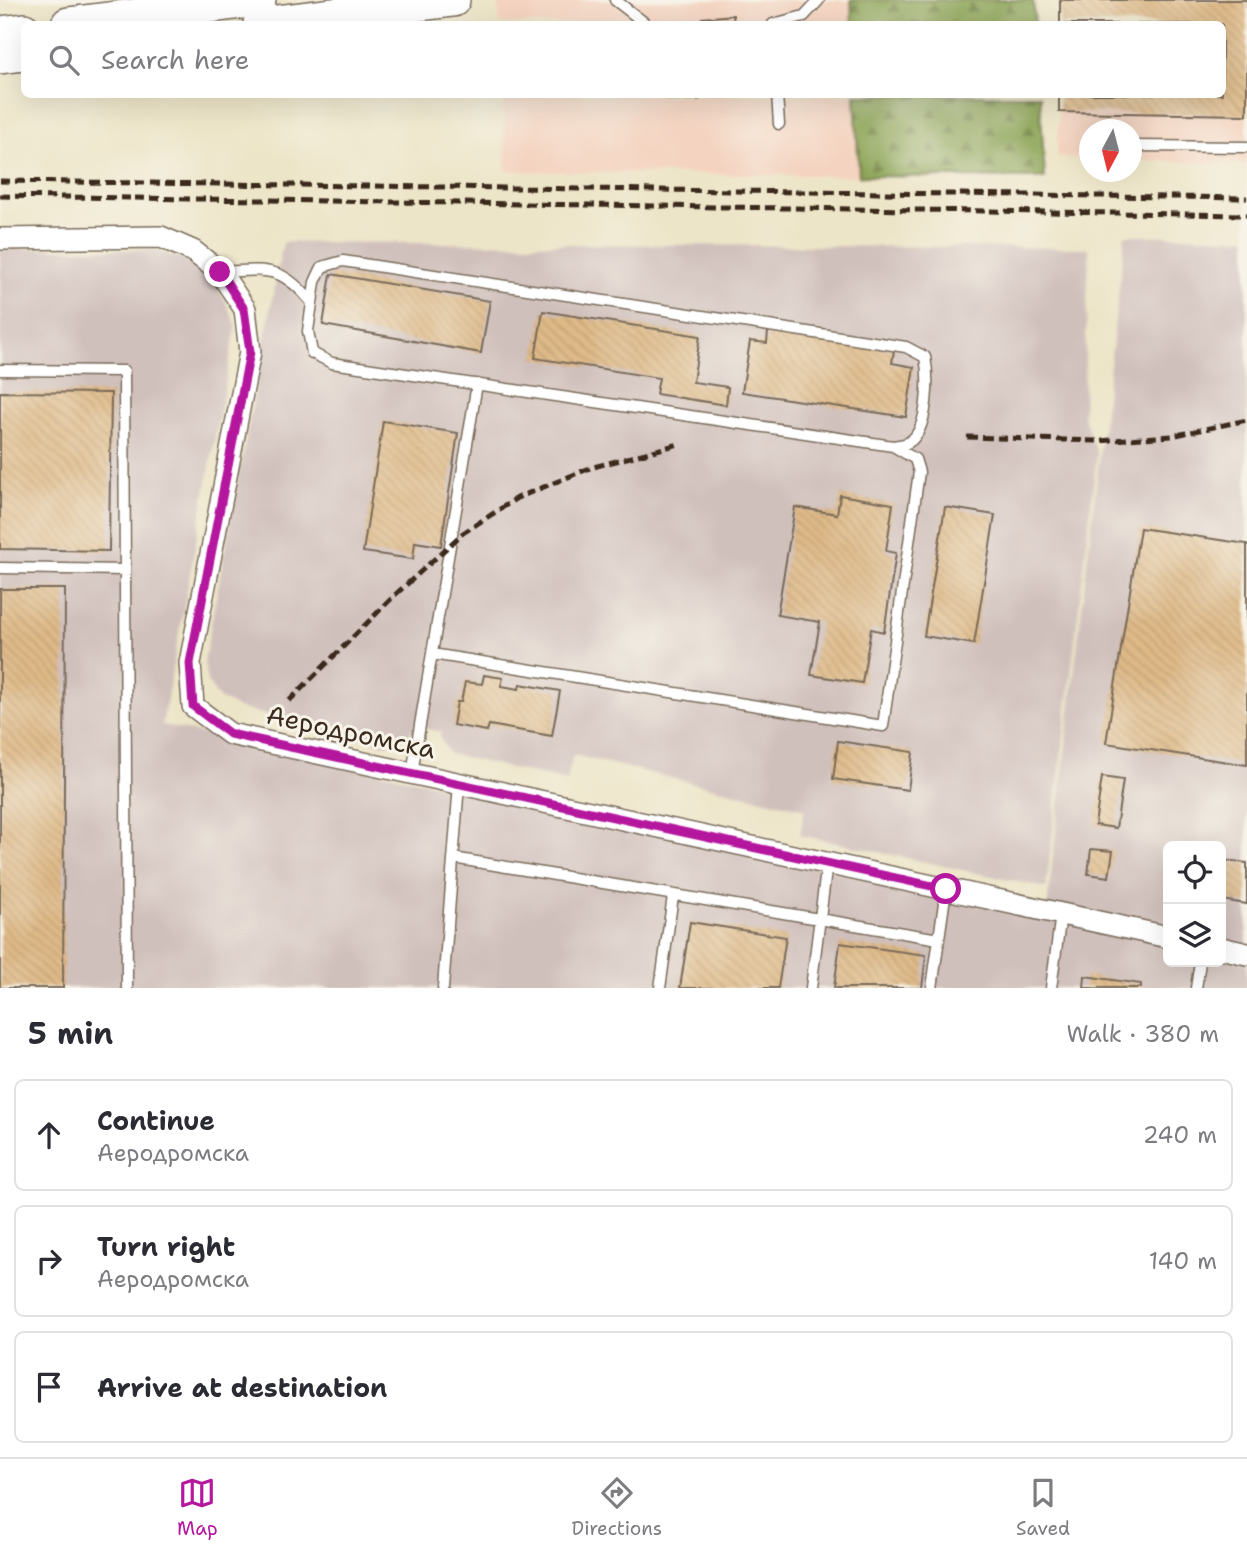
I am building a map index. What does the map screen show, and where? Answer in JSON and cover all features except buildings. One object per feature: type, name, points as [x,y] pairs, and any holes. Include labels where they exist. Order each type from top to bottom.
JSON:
[{"type":"main road","points":[[92,21],[259,0]]},
{"type":"main road","points":[[279,21],[379,5],[453,0]]},
{"type":"main road","points":[[0,33],[21,30]]},
{"type":"main road","points":[[0,57],[21,54]]},
{"type":"street","name":"Аеродромска","points":[[0,239],[161,237],[193,251],[220,272],[244,309],[250,352],[190,663],[193,706],[230,734],[1163,936]]},
{"type":"street","points":[[1226,949],[1247,954]]},
{"type":"lane","points":[[615,0],[637,21]]},
{"type":"lane","points":[[785,21],[804,16],[819,0]]},
{"type":"lane","points":[[777,98],[779,124]]},
{"type":"lane","points":[[1142,146],[1247,147]]},
{"type":"lane","points":[[343,261],[906,347],[925,357],[929,377],[922,426],[910,442],[893,446],[332,363],[312,353],[308,331],[312,303],[315,282],[322,267],[343,261]]},
{"type":"lane","points":[[220,272],[269,270],[297,284],[312,303]]},
{"type":"lane","points":[[0,370],[124,371],[127,988]]},
{"type":"lane","points":[[412,774],[477,384]]},
{"type":"lane","points":[[432,654],[883,726],[919,472],[915,459],[893,446]]},
{"type":"lane","points":[[0,568],[125,570]]},
{"type":"lane","points":[[443,988],[459,784]]},
{"type":"lane","points":[[453,858],[939,939]]},
{"type":"lane","points":[[811,988],[827,863]]},
{"type":"lane","points":[[932,988],[946,889]]},
{"type":"lane","points":[[660,988],[673,896]]},
{"type":"lane","points":[[1051,988],[1061,914]]},
{"type":"lane","points":[[1196,988],[1199,967]]},
{"type":"shaded area","points":[[498,0],[851,0],[852,21],[500,21]]},
{"type":"shaded area","points":[[1060,0],[1247,0],[1247,164],[1142,160],[1142,119],[1079,119],[1079,158],[1057,157],[1059,98],[1226,98],[1226,21],[1060,21]]},
{"type":"shaded area","points":[[503,98],[855,98],[859,176],[506,171]]},
{"type":"shaded area","points":[[1125,235],[1247,238],[1247,988],[0,988],[0,248],[153,250],[184,259],[207,275],[223,296],[236,325],[162,725],[1046,917]]},
{"type":"shaded area","points":[[283,242],[1089,248],[1083,416],[1097,453],[1046,888],[800,835],[805,809],[573,755],[567,781],[449,754],[440,738],[441,732],[413,726],[411,733],[387,745],[238,708],[220,699],[207,682],[204,662]]},
{"type":"green space","points":[[851,0],[1033,0],[1035,21],[852,21]]},
{"type":"green space","points":[[855,98],[1040,98],[1045,178],[859,176]]},
{"type":"railway","points":[[0,181],[1247,198]]},
{"type":"railway","points":[[0,196],[1247,215]]},
{"type":"railway","points":[[967,437],[1098,441],[1172,436],[1247,420]]},
{"type":"railway","points":[[289,701],[395,595],[463,533],[517,498],[590,468],[679,444]]},
{"type":"route","points":[[220,272],[244,309],[250,352],[190,663],[193,706],[230,734],[946,889]]}]
